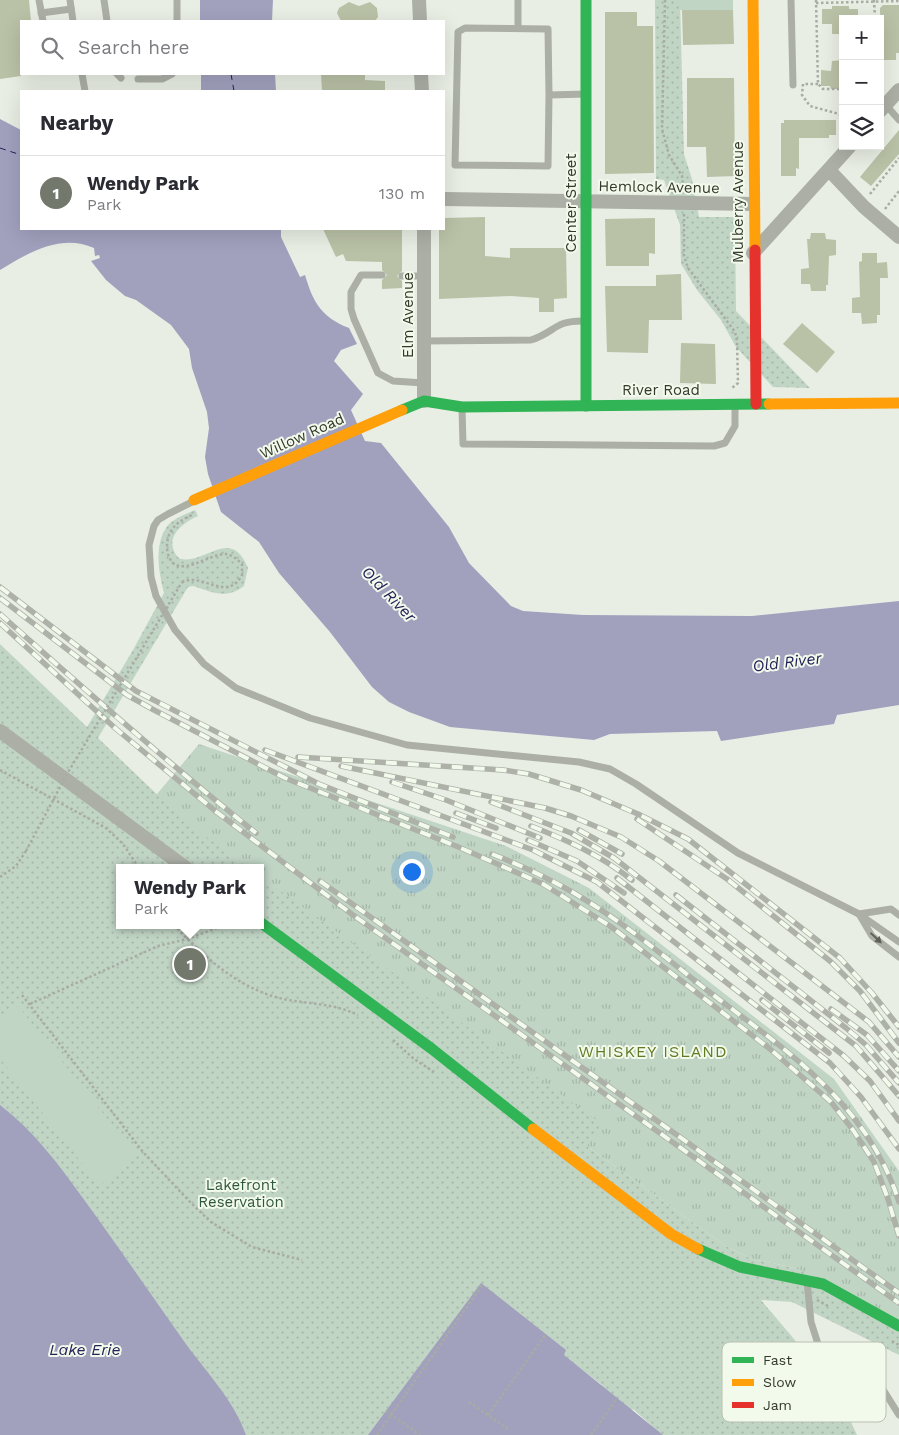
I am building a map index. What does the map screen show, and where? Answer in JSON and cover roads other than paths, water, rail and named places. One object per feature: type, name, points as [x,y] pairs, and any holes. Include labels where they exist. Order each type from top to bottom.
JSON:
[{"type":"street","points":[[420,0],[420,20]]},
{"type":"street","name":"Center Street","points":[[586,0],[586,406]]},
{"type":"street","name":"Mulberry Avenue","points":[[752,0],[756,404]]},
{"type":"street","points":[[421,75],[422,90]]},
{"type":"street","points":[[884,107],[899,90]]},
{"type":"street","points":[[754,253],[846,150]]},
{"type":"street","points":[[829,170],[864,207],[899,237]]},
{"type":"street","name":"Hemlock Avenue","points":[[445,199],[753,204]]},
{"type":"street","name":"Elm Avenue","points":[[424,230],[424,401]]},
{"type":"street","name":"River Road","points":[[424,401],[462,407],[899,403]]},
{"type":"street","name":"Willow Road","points":[[194,500],[378,419],[424,401]]},
{"type":"street","points":[[0,731],[181,864]]},
{"type":"street","points":[[264,925],[432,1048],[522,1121],[671,1234],[693,1247],[740,1267],[823,1284],[899,1326]]},
{"type":"lane","points":[[39,0],[42,17],[71,9]]},
{"type":"lane","points":[[70,0],[73,20]]},
{"type":"lane","points":[[104,0],[107,20]]},
{"type":"lane","points":[[177,0],[177,20]]},
{"type":"lane","points":[[518,0],[518,28]]},
{"type":"lane","points":[[791,0],[794,85]]},
{"type":"lane","points":[[466,28],[548,29],[548,95],[548,166],[455,165],[458,32],[466,28]]},
{"type":"lane","points":[[82,75],[85,90]]},
{"type":"lane","points":[[138,79],[162,79],[170,75]]},
{"type":"lane","points":[[548,95],[586,94]]},
{"type":"lane","points":[[884,109],[899,120]]},
{"type":"lane","points":[[382,275],[361,275],[351,292],[354,320],[378,373],[393,381],[424,383]]},
{"type":"lane","points":[[402,276],[424,276]]},
{"type":"lane","points":[[424,341],[531,340],[544,336],[551,328],[568,321],[585,321]]},
{"type":"lane","points":[[462,407],[463,444],[714,446],[725,443],[735,426],[735,405]]},
{"type":"lane","points":[[194,500],[158,520],[154,526],[149,546],[151,577],[156,596],[175,630],[204,664],[236,688],[310,718],[407,745],[579,762],[610,769],[636,784],[738,853],[859,914],[899,942]]},
{"type":"lane","points":[[859,914],[891,909],[899,915]]},
{"type":"lane","points":[[859,914],[872,936],[899,957]]},
{"type":"lane","points":[[807,1281],[811,1322],[817,1342]]},
{"type":"lane","points":[[886,1394],[899,1415]]},
{"type":"water","points":[[200,0],[273,0],[272,20],[200,20]]},
{"type":"water","points":[[201,75],[275,75],[276,90],[201,90]]},
{"type":"water","name":"Old River","points":[[0,119],[20,129],[20,230],[281,230],[281,237],[300,277],[305,275],[315,301],[331,319],[349,328],[357,344],[341,350],[334,361],[363,394],[351,410],[365,441],[381,443],[449,527],[469,563],[511,606],[523,611],[583,615],[752,616],[899,601],[899,705],[837,715],[834,724],[721,741],[717,731],[610,734],[594,740],[450,727],[409,712],[389,702],[372,687],[330,632],[279,573],[259,542],[221,512],[208,474],[205,457],[209,428],[207,412],[192,368],[189,349],[171,325],[136,300],[125,296],[106,280],[91,261],[100,258],[99,255],[95,256],[94,248],[82,244],[69,243],[45,247],[22,257],[0,270]]},
{"type":"water","name":"Lake Erie","points":[[0,1105],[24,1126],[66,1175],[181,1337],[226,1396],[246,1435],[0,1435]]},
{"type":"water","points":[[481,1283],[566,1350],[564,1355],[663,1435],[368,1435]]},
{"type":"railway","points":[[0,587],[136,691],[319,784],[453,837]]},
{"type":"railway","points":[[0,598],[127,695],[154,710],[285,778],[456,846],[543,884],[610,926],[770,1049],[831,1102],[853,1130],[874,1162],[899,1236]]},
{"type":"railway","points":[[0,614],[191,780],[256,833]]},
{"type":"railway","points":[[0,623],[115,728],[214,810],[353,915],[899,1303]]},
{"type":"railway","points":[[265,750],[533,850],[597,882],[830,1063],[861,1097],[899,1149]]},
{"type":"railway","points":[[298,757],[503,770],[529,774],[581,790],[638,814],[688,839],[840,958],[872,993],[899,1027]]},
{"type":"railway","points":[[341,766],[545,808],[571,816],[621,837],[659,861],[869,1022],[899,1057]]},
{"type":"railway","points":[[392,782],[446,800],[540,838]]},
{"type":"railway","points":[[491,802],[571,833],[614,858],[856,1046],[899,1096]]},
{"type":"railway","points":[[456,813],[496,828]]},
{"type":"railway","points":[[637,819],[727,879],[830,961],[860,991],[899,1043]]},
{"type":"railway","points":[[531,826],[584,849],[632,880]]},
{"type":"railway","points":[[579,830],[622,854]]},
{"type":"railway","points":[[528,840],[577,861],[624,893]]},
{"type":"railway","points":[[492,854],[554,882],[609,915],[795,1058],[846,1108],[867,1136],[885,1167],[899,1202]]},
{"type":"railway","points":[[617,878],[844,1056],[870,1081],[899,1121]]},
{"type":"railway","points":[[320,881],[899,1293]]},
{"type":"railway","points":[[676,895],[846,1028],[866,1045],[899,1083]]},
{"type":"railway","points":[[762,1000],[829,1053]]},
{"type":"railway","points":[[831,1009],[867,1035],[899,1071]]},
{"type":"place","name":"Wendy Park","points":[[190,964]]},
{"type":"district","name":"WHISKEY ISLAND","points":[[653,1051]]},
{"type":"park label","name":"Lakefront Reservation","points":[[241,1194]]}]
